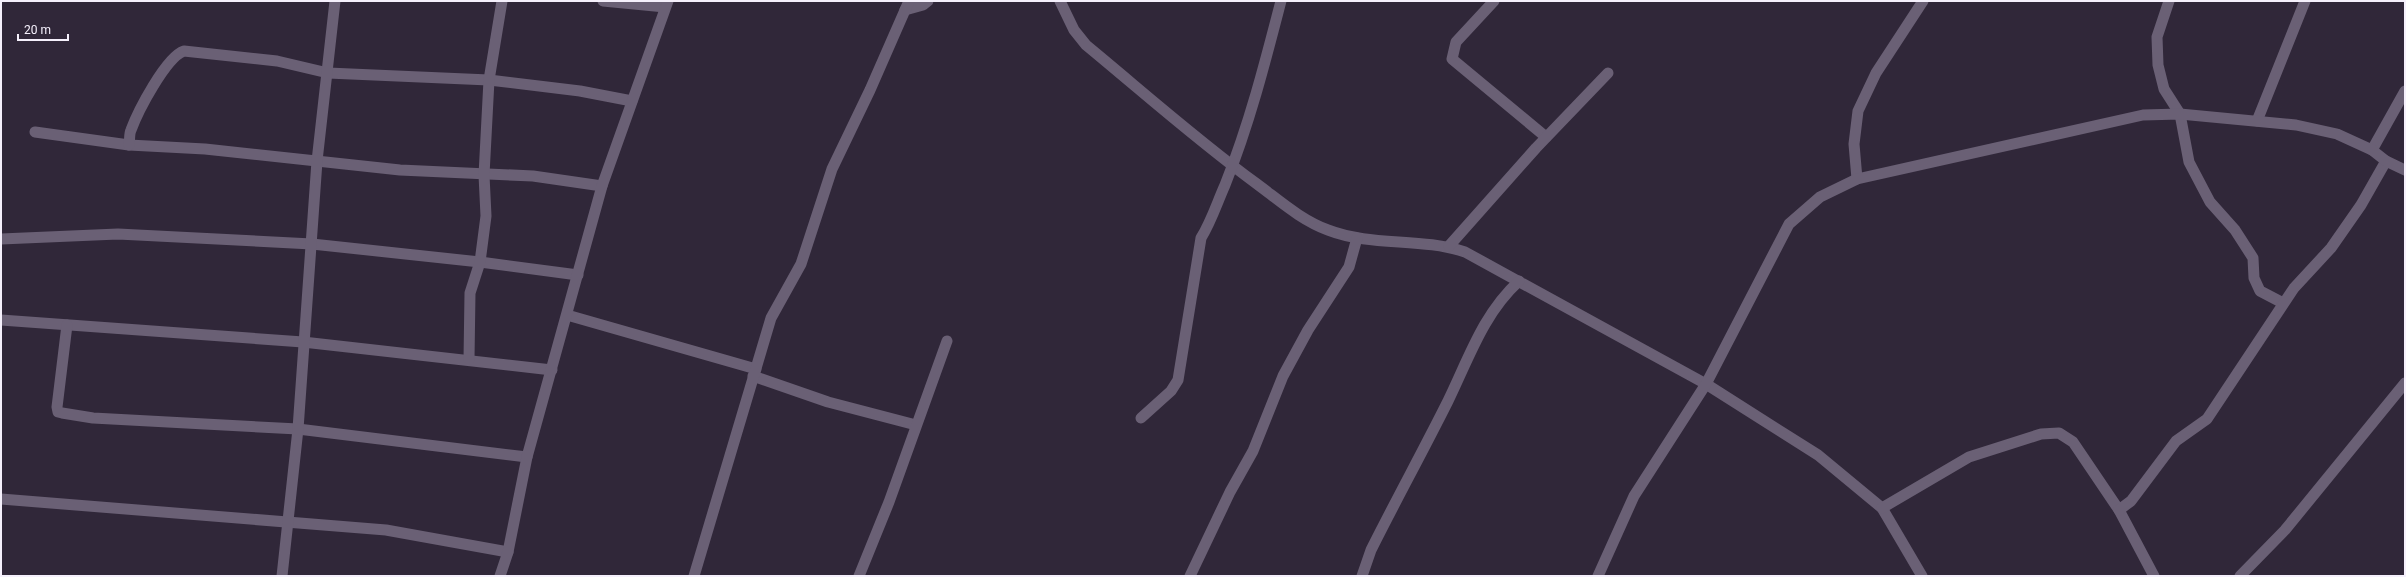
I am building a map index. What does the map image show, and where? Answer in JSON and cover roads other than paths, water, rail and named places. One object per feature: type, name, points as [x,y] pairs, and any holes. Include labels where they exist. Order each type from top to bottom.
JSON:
[{"type":"street","points":[[282,576],[298,429],[317,161],[328,73],[334,1]]},
{"type":"street","points":[[469,359],[470,293],[480,262],[486,216],[484,175],[489,80],[502,1]]},
{"type":"street","points":[[500,576],[508,552],[527,457],[602,186],[666,4],[603,1]]},
{"type":"street","points":[[694,576],[771,318],[801,264],[832,169],[870,90],[907,5],[923,5],[928,1]]},
{"type":"street","points":[[1060,1],[1074,30],[1086,45],[1232,166],[1305,220],[1329,230],[1356,238],[1449,246],[1465,252],[1706,384],[1818,455],[1882,508],[1922,576]]},
{"type":"street","points":[[1141,418],[1171,391],[1178,380],[1201,238],[1232,166],[1262,79],[1281,1]]},
{"type":"street","points":[[1494,1],[1456,42],[1452,59],[1546,137]]},
{"type":"street","points":[[1857,179],[1854,144],[1858,111],[1876,73],[1923,1]]},
{"type":"street","points":[[2169,1],[2157,37],[2158,65],[2164,89],[2180,114],[2189,162],[2210,202],[2235,230],[2253,258],[2254,278],[2260,291],[2284,303]]},
{"type":"street","points":[[2258,121],[2305,1]]},
{"type":"street","points":[[129,145],[131,131],[148,96],[179,53],[184,51],[277,61],[328,73],[489,80],[580,92],[632,101]]},
{"type":"street","points":[[1449,246],[1546,137],[1608,73]]},
{"type":"street","points":[[2372,150],[2405,91]]},
{"type":"street","points":[[1598,576],[1634,496],[1706,384],[1789,224],[1820,197],[1857,179],[2143,115],[2180,114],[2296,125],[2337,134],[2372,150],[2386,162],[2405,170]]},
{"type":"street","points":[[35,132],[129,145],[205,149],[400,170],[484,175],[533,176],[602,186]]},
{"type":"street","points":[[2119,510],[2131,501],[2176,441],[2207,419],[2294,288],[2331,248],[2361,205],[2386,162]]},
{"type":"street","points":[[1,238],[118,234],[312,244],[480,262],[578,275]]},
{"type":"street","points":[[1190,576],[1230,492],[1253,451],[1283,376],[1308,330],[1349,267],[1356,238]]},
{"type":"street","points":[[1362,576],[1371,550],[1448,401],[1478,334],[1495,307],[1519,282]]},
{"type":"street","points":[[567,315],[754,372],[828,402],[916,425]]},
{"type":"street","points":[[1,320],[303,342],[469,359],[552,370]]},
{"type":"street","points":[[67,325],[57,407],[58,412],[93,418],[298,429],[527,457]]},
{"type":"street","points":[[859,576],[947,340]]},
{"type":"street","points":[[2240,576],[2285,530],[2405,383]]},
{"type":"street","points":[[1882,508],[1969,457],[2041,434],[2059,433],[2073,442],[2119,510],[2154,576]]},
{"type":"street","points":[[1,499],[386,530],[508,552]]}]
